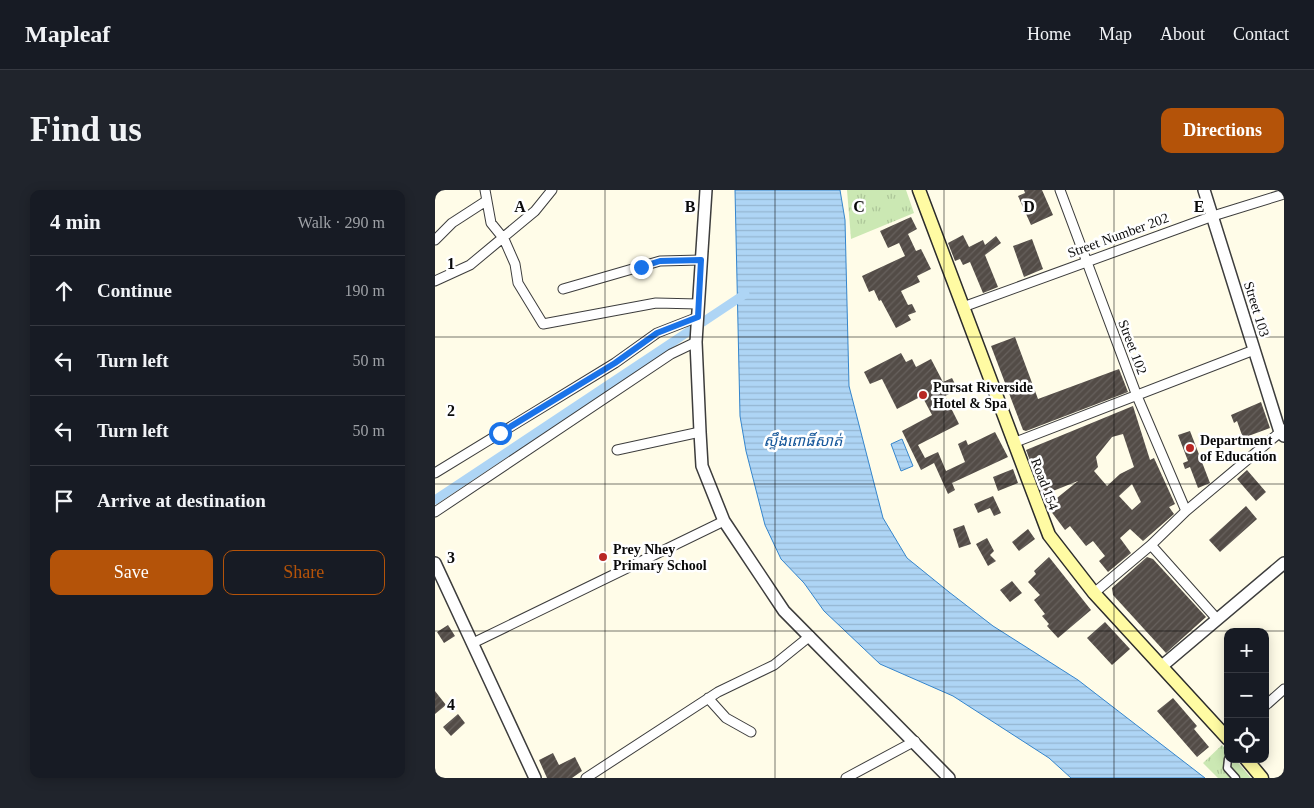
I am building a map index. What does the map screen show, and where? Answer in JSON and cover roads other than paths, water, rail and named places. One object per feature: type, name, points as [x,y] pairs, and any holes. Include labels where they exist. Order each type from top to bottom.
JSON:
[{"type":"main road","name":"Road 154","points":[[919,190],[1049,535],[1094,593],[1224,734]]},
{"type":"main road","points":[[1249,763],[1262,778]]},
{"type":"street","points":[[485,190],[491,223],[504,239],[515,264],[518,283],[543,324],[656,303],[698,304]]},
{"type":"street","points":[[435,281],[470,265],[504,239],[535,211],[552,190]]},
{"type":"street","points":[[706,190],[697,338],[700,432],[702,466],[724,521],[785,611],[915,741],[949,778]]},
{"type":"street","name":"Street 102","points":[[1060,190],[1137,396],[1186,511]]},
{"type":"street","name":"Street 103","points":[[1204,190],[1254,350],[1283,432]]},
{"type":"street","name":"Street Number 202","points":[[963,307],[1085,261],[1213,216],[1284,194]]},
{"type":"street","points":[[435,240],[452,223],[486,201]]},
{"type":"street","points":[[563,290],[660,261],[701,260]]},
{"type":"street","points":[[435,473],[615,363],[657,333],[698,319]]},
{"type":"street","points":[[435,512],[697,338]]},
{"type":"street","points":[[1013,443],[1254,350]]},
{"type":"street","points":[[617,450],[700,432]]},
{"type":"street","points":[[1094,593],[1151,545],[1186,511],[1283,432]]},
{"type":"street","points":[[473,643],[724,521]]},
{"type":"street","points":[[1151,545],[1217,619]]},
{"type":"street","points":[[435,563],[535,778]]},
{"type":"street","points":[[1162,666],[1284,563]]},
{"type":"street","points":[[585,778],[708,698],[774,665],[810,636]]},
{"type":"street","points":[[1269,703],[1283,693]]},
{"type":"street","points":[[708,698],[726,718],[751,732]]},
{"type":"street","points":[[846,778],[915,741]]},
{"type":"street","points":[[1228,763],[1227,768],[1236,778]]},
{"type":"water","name":"ស្ទឹងពោធិ៍សាត់","points":[[735,190],[840,190],[845,220],[849,386],[883,518],[907,558],[993,626],[1078,680],[1205,778],[1071,778],[1049,758],[953,696],[880,664],[824,611],[804,583],[781,559],[765,525],[746,451],[740,416]]},
{"type":"water","points":[[902,439],[913,466],[901,471],[891,444]]},
{"type":"waterway","points":[[435,500],[745,294]]},
{"type":"place","name":"Pursat Riverside Hotel & Spa","points":[[923,395]]},
{"type":"place","name":"Department of Education","points":[[1190,448]]},
{"type":"place","name":"Prey Nhey Primary School","points":[[603,557]]}]
